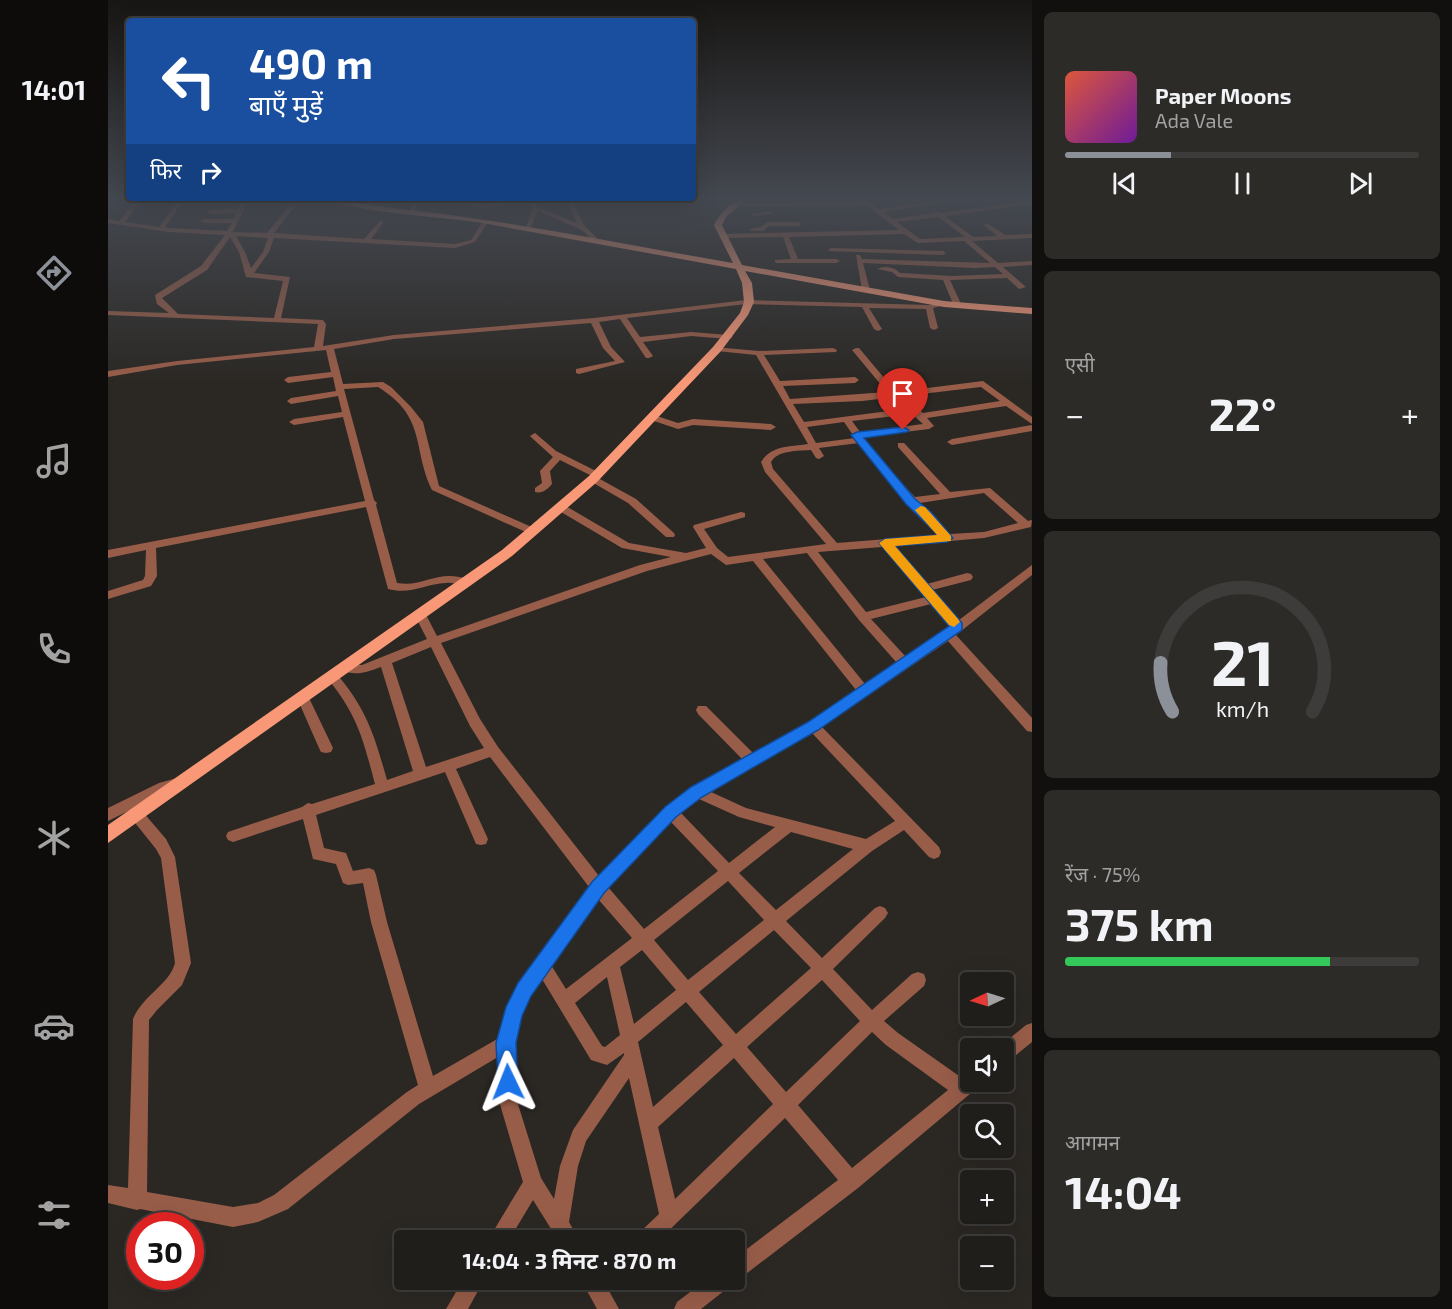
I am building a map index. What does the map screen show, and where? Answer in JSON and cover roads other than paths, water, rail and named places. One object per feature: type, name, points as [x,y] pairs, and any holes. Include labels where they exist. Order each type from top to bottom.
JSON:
[{"type":"main road","points":[[705,260],[866,290],[924,305],[944,304],[1032,311]]},
{"type":"main road","points":[[735,260],[738,266]]},
{"type":"main road","points":[[108,835],[466,583],[595,477],[654,418],[729,337],[747,304],[747,283],[735,260]]},
{"type":"street","points":[[174,314],[160,302],[158,297],[204,268],[210,260]]},
{"type":"street","points":[[243,260],[249,273],[254,277],[287,279],[277,320]]},
{"type":"street","points":[[249,273],[259,260]]},
{"type":"street","points":[[859,260],[866,290]]},
{"type":"street","points":[[907,260],[911,276]]},
{"type":"street","points":[[992,260],[1022,287]]},
{"type":"street","points":[[776,273],[777,261],[837,261]]},
{"type":"street","points":[[861,265],[1032,263]]},
{"type":"street","points":[[861,265],[892,269],[897,274],[911,276],[946,278],[1009,276]]},
{"type":"street","points":[[946,278],[958,306]]},
{"type":"street","points":[[108,374],[177,363],[318,349],[456,331],[747,304],[924,305],[934,328]]},
{"type":"street","points":[[864,304],[878,329]]},
{"type":"street","points":[[108,313],[174,314],[322,323],[318,349]]},
{"type":"street","points":[[622,317],[649,356]]},
{"type":"street","points":[[579,370],[621,362],[607,348],[594,320]]},
{"type":"street","points":[[637,340],[692,334],[729,337]]},
{"type":"street","points":[[329,347],[372,503],[392,586],[402,588],[452,577],[466,583]]},
{"type":"street","points":[[717,349],[759,353],[833,350]]},
{"type":"street","points":[[856,350],[893,394]]},
{"type":"street","points":[[759,353],[819,456]]},
{"type":"street","points":[[288,380],[336,374]]},
{"type":"street","points":[[776,384],[855,380]]},
{"type":"street","points":[[291,401],[376,383],[388,388],[418,422],[435,488],[532,531]]},
{"type":"street","points":[[787,402],[983,384],[1032,421]]},
{"type":"street","points":[[921,416],[1007,403]]},
{"type":"street","points":[[800,424],[912,411],[921,416],[928,427],[775,452],[766,466],[834,547]]},
{"type":"street","points":[[294,422],[348,414]]},
{"type":"street","points":[[654,418],[678,426],[693,422],[771,427]]},
{"type":"street","points":[[844,418],[910,501],[927,515],[947,538]]},
{"type":"street","points":[[952,442],[1032,428]]},
{"type":"street","points":[[535,436],[558,456],[632,501],[670,535]]},
{"type":"street","points":[[901,445],[946,495]]},
{"type":"street","points":[[539,490],[547,484],[545,471],[558,456]]},
{"type":"street","points":[[910,501],[989,490],[1029,524]]},
{"type":"street","points":[[108,554],[372,503]]},
{"type":"street","points":[[560,507],[626,546],[686,556]]},
{"type":"street","points":[[741,515],[698,527],[713,550],[726,561],[810,549],[984,536],[1029,524]]},
{"type":"street","points":[[885,543],[934,599],[953,630],[1032,727]]},
{"type":"street","points":[[108,595],[147,584],[151,576],[152,547]]},
{"type":"street","points":[[810,549],[862,617],[904,663]]},
{"type":"street","points":[[344,667],[357,670],[434,641],[686,556],[713,550]]},
{"type":"street","points":[[755,556],[863,690]]},
{"type":"street","points":[[563,1230],[533,1183],[508,1101],[506,1043],[513,1014],[524,990],[598,887],[670,812],[697,792],[813,726],[953,630],[1032,569]]},
{"type":"street","points":[[925,588],[967,577]]},
{"type":"street","points":[[862,617],[934,599]]},
{"type":"street","points":[[420,614],[475,722],[493,751],[598,887],[851,1181]]},
{"type":"street","points":[[385,661],[421,774]]},
{"type":"street","points":[[332,676],[350,698],[367,731],[382,786]]},
{"type":"street","points":[[303,698],[326,748]]},
{"type":"street","points":[[702,710],[753,761]]},
{"type":"street","points":[[813,726],[934,852]]},
{"type":"street","points":[[233,836],[308,809],[493,751]]},
{"type":"street","points":[[448,765],[481,839]]},
{"type":"street","points":[[108,815],[164,787],[179,784]]},
{"type":"street","points":[[697,792],[744,813],[867,846]]},
{"type":"street","points":[[308,809],[318,854],[341,858],[348,878],[369,875],[379,922],[428,1088]]},
{"type":"street","points":[[670,812],[872,1021],[892,1039],[960,1081]]},
{"type":"street","points":[[137,815],[162,844],[168,857],[183,963],[178,980],[149,1004],[141,1019],[137,1201]]},
{"type":"street","points":[[559,1224],[569,1166],[579,1136],[631,1049],[688,993],[867,846],[905,822]]},
{"type":"street","points":[[564,1001],[790,824]]},
{"type":"street","points":[[649,1123],[823,968],[880,913]]},
{"type":"street","points":[[542,965],[597,1054],[607,1056],[631,1049]]},
{"type":"street","points":[[612,965],[670,1218]]},
{"type":"street","points":[[657,1230],[872,1021],[918,980]]},
{"type":"street","points":[[1014,1046],[1032,1031]]},
{"type":"street","points":[[108,1194],[233,1217],[251,1216],[267,1210],[428,1088],[506,1043]]},
{"type":"street","points":[[745,1262],[851,1181],[960,1090]]},
{"type":"street","points":[[504,1230],[533,1183]]},
{"type":"street","points":[[456,1309],[468,1290]]},
{"type":"street","points":[[601,1290],[609,1309]]},
{"type":"street","points":[[684,1309],[710,1290]]}]
